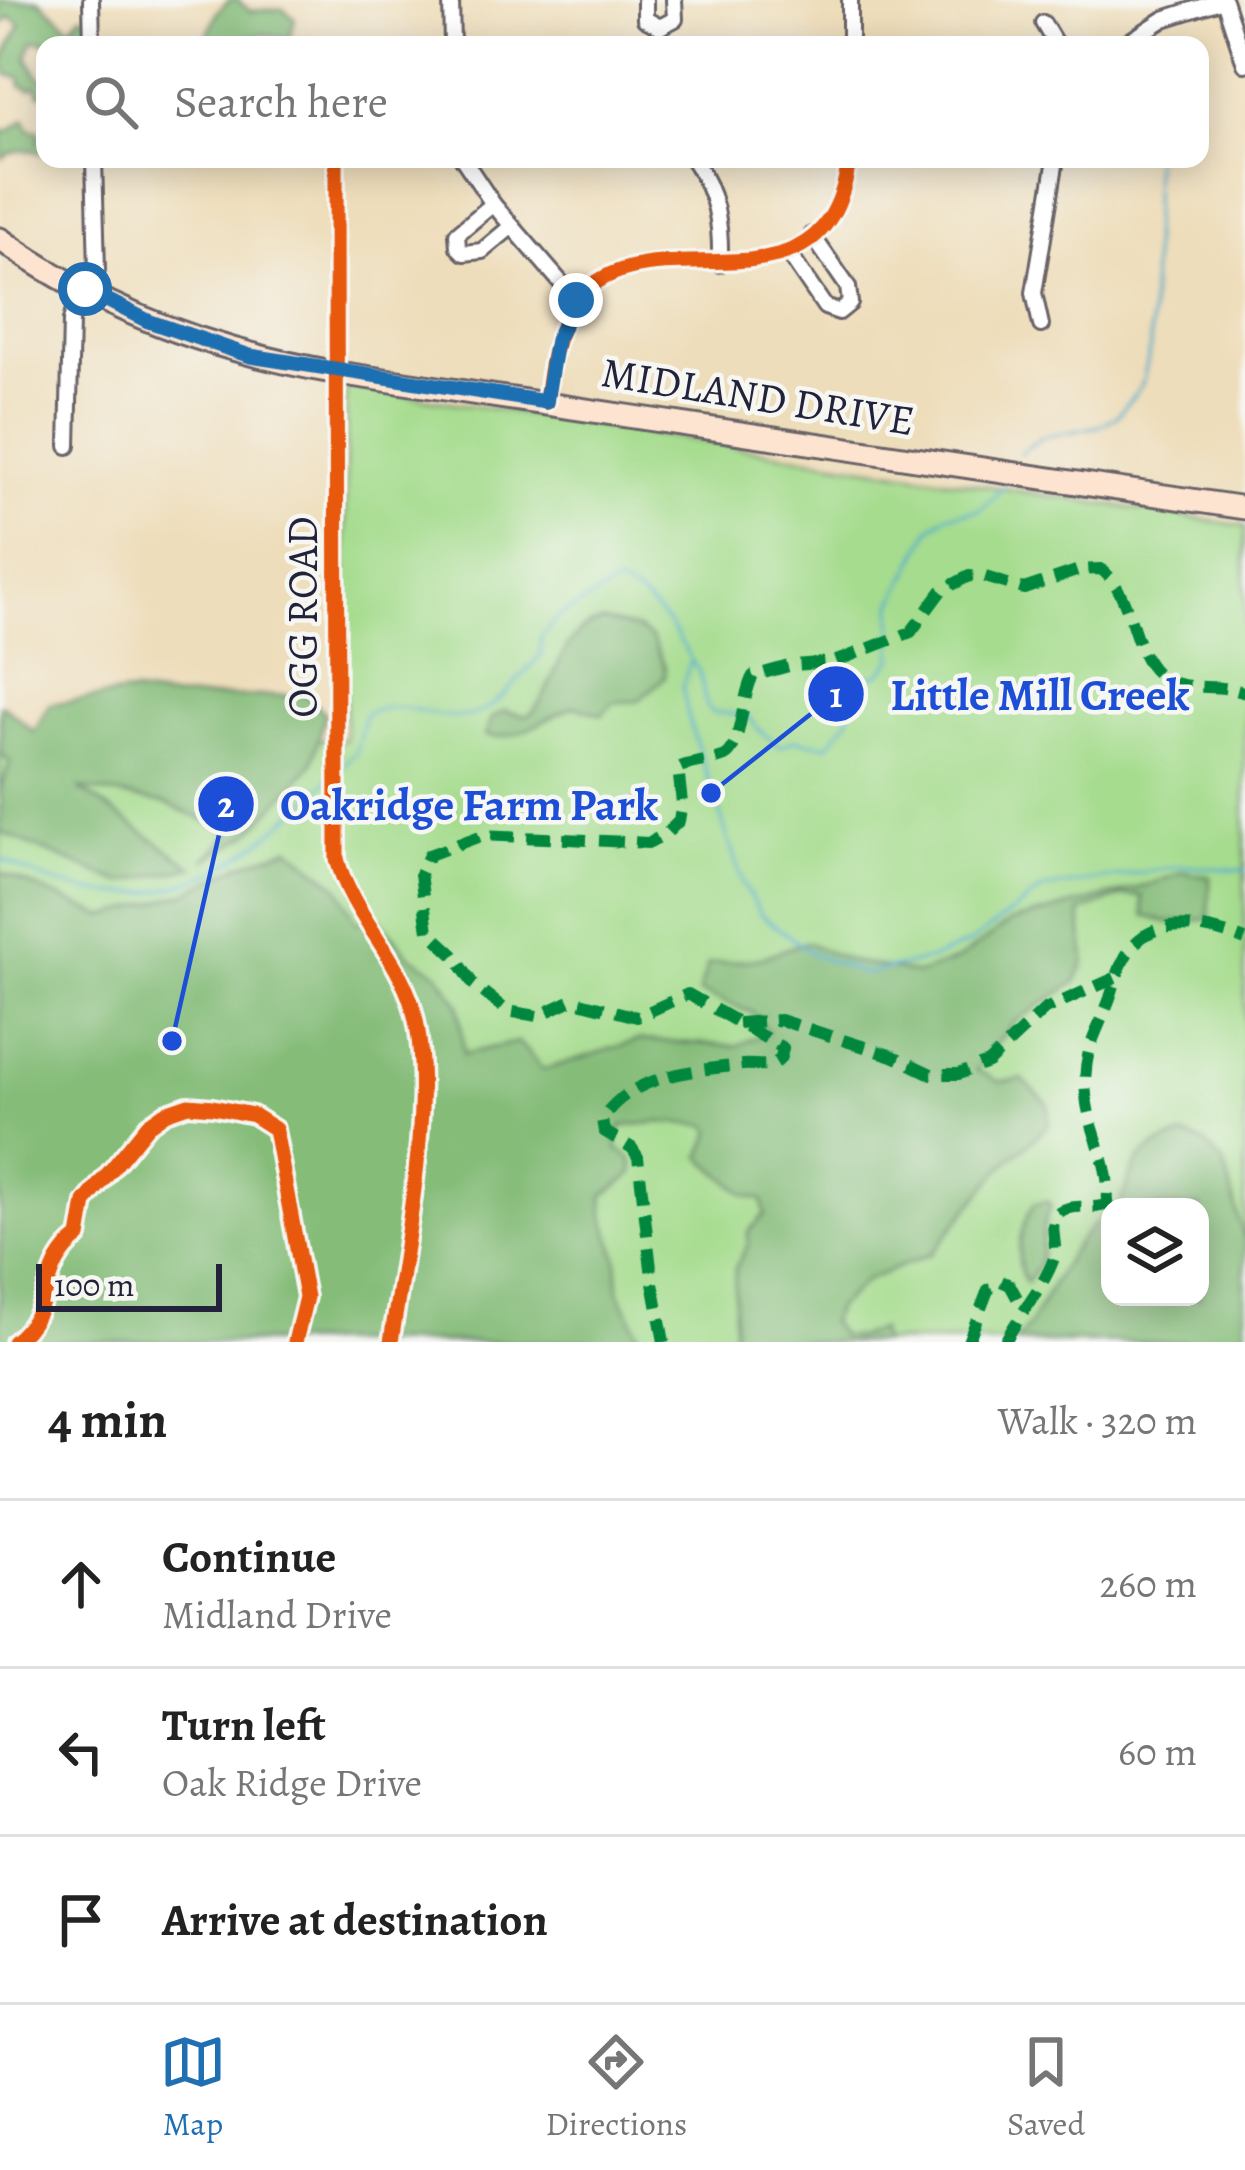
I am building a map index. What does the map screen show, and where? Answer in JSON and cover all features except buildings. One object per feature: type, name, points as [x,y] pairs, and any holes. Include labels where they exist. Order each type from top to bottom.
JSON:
[{"type":"main road","name":"MIDLAND DRIVE","points":[[0,238],[148,321],[211,345],[338,373],[1245,508]]},
{"type":"street","points":[[91,0],[92,36]]},
{"type":"street","points":[[452,0],[452,36]]},
{"type":"street","points":[[645,0],[643,14],[654,26],[665,26],[674,19],[674,0]]},
{"type":"street","points":[[850,0],[850,36]]},
{"type":"street","points":[[1138,36],[1164,19],[1223,0],[1245,64]]},
{"type":"street","points":[[1043,23],[1051,36]]},
{"type":"street","points":[[653,36],[654,26]]},
{"type":"street","points":[[68,446],[71,321],[97,270],[94,168]]},
{"type":"street","name":"OGG ROAD","points":[[336,168],[337,839],[341,875],[407,991],[418,1037],[416,1150],[391,1342]]},
{"type":"street","points":[[469,168],[493,204],[576,300]]},
{"type":"street","points":[[698,168],[719,212],[720,264]]},
{"type":"street","points":[[546,402],[556,340],[576,300],[590,287],[626,268],[674,261],[765,260],[788,250],[831,216],[847,168]]},
{"type":"street","points":[[1041,325],[1034,293],[1055,168]]},
{"type":"street","points":[[493,204],[457,234],[458,247],[464,253],[482,251],[512,226]]},
{"type":"street","points":[[788,250],[825,307],[839,312],[846,308],[848,287],[812,235]]},
{"type":"green space","points":[[0,0],[39,0],[71,28],[81,15],[88,18],[86,36],[36,36],[27,57],[36,72],[36,86],[29,89],[21,85],[20,77],[8,75],[2,62],[21,24],[10,17],[0,26]]},
{"type":"green space","points":[[230,0],[237,0],[250,11],[283,9],[295,19],[290,36],[208,36],[217,12]]},
{"type":"green space","points":[[25,119],[29,129],[36,131],[36,151],[12,152],[3,158],[0,129],[7,132]]},
{"type":"green space","points":[[346,386],[1245,526],[1245,1342],[0,1342],[0,735],[345,740]]},
{"type":"green space","points":[[604,621],[638,629],[652,639],[665,677],[638,701],[614,702],[602,715],[575,706],[519,733],[485,735],[492,718],[504,711],[532,713],[577,634]]},
{"type":"green space","points":[[132,693],[172,698],[307,695],[325,714],[312,764],[250,833],[204,861],[232,832],[167,804],[79,788],[193,867],[121,883],[0,832],[0,791],[10,762],[0,754],[0,706],[34,732],[50,704]]},
{"type":"green space","points":[[290,848],[339,887],[357,923],[378,917],[408,954],[438,973],[459,1004],[464,1054],[518,1042],[543,1070],[639,1040],[736,1046],[768,1032],[753,1013],[699,992],[708,964],[757,959],[806,942],[849,961],[919,974],[958,960],[1010,922],[1183,872],[1210,877],[1209,919],[1171,923],[1144,916],[1142,896],[1122,896],[1080,912],[1085,961],[1076,982],[1013,1023],[976,1070],[1000,1082],[1022,1079],[1048,1104],[1049,1125],[1003,1166],[931,1254],[867,1280],[836,1308],[830,1322],[841,1336],[880,1330],[882,1342],[733,1342],[735,1268],[748,1245],[748,1232],[765,1214],[762,1200],[745,1195],[701,1157],[712,1132],[708,1125],[659,1122],[623,1126],[617,1135],[618,1150],[631,1159],[633,1174],[603,1196],[619,1291],[642,1342],[0,1342],[0,872],[105,917],[186,893],[241,865]]},
{"type":"green space","points":[[1185,1136],[1206,1144],[1225,1166],[1245,1243],[1245,1342],[1016,1342],[1080,1239],[1101,1220],[1101,1306],[1209,1306],[1209,1198],[1122,1198],[1140,1159],[1169,1140]]},
{"type":"green space","points":[[1048,1202],[1051,1207],[1039,1263],[1026,1283],[1019,1254],[1022,1232],[1034,1204]]},
{"type":"waterway","points":[[1020,453],[1042,437],[1100,426],[1117,416],[1142,385],[1150,350],[1154,168]]},
{"type":"waterway","points":[[692,662],[711,712],[749,716],[780,747],[794,740],[828,745],[849,719],[850,684],[856,678],[878,675],[893,659],[893,604],[930,529],[947,515],[980,510],[1005,486]]},
{"type":"waterway","points":[[341,767],[356,752],[365,714],[396,707],[456,717],[486,709],[541,655],[541,637],[558,617],[618,584],[661,615],[691,660],[682,687],[690,724],[744,886],[761,915],[814,955],[865,974],[932,959],[970,943],[1043,889],[1180,866],[1245,870]]},
{"type":"waterway","points":[[0,858],[50,881],[96,892],[139,894],[179,886],[256,845],[330,778]]},
{"type":"marked path","points":[[664,1342],[638,1157],[604,1131],[602,1120],[628,1093],[646,1084],[705,1069],[770,1065],[780,1059],[783,1048],[688,994],[637,1017],[572,1000],[538,1016],[507,1011],[473,984],[454,955],[428,931],[420,874],[429,855],[483,835],[648,843],[666,834],[679,821],[678,768],[730,751],[753,676],[792,665],[834,662],[911,632],[941,591],[969,576],[1024,589],[1079,570],[1101,569],[1122,596],[1156,672],[1178,684],[1245,693]]},
{"type":"marked path","points":[[1005,1342],[1050,1268],[1056,1217],[1070,1208],[1107,1204],[1107,1176],[1088,1109],[1086,1067],[1128,953],[1143,937],[1171,927],[1202,928],[1245,940]]},
{"type":"marked path","points":[[738,1023],[780,1020],[893,1056],[931,1074],[959,1074],[988,1063],[1045,1009],[1115,978]]},
{"type":"marked path","points":[[968,1342],[988,1290],[1001,1281],[1010,1285],[1022,1307]]},
{"type":"cycle path","points":[[336,168],[337,859],[352,897],[405,986],[419,1039],[422,1080],[416,1172],[391,1342]]},
{"type":"cycle path","points":[[546,402],[562,328],[574,305],[604,278],[642,265],[770,257],[806,243],[834,212],[846,168]]},
{"type":"cycle path","points":[[14,1342],[36,1316],[57,1261],[79,1237],[85,1202],[148,1125],[188,1105],[253,1115],[275,1129],[306,1297],[295,1342]]},
{"type":"place","name":"Little Mill Creek","points":[[711,793]]},
{"type":"place","name":"Oakridge Farm Park","points":[[172,1041]]},
{"type":"route","points":[[85,289],[148,321],[250,356],[546,402],[556,340],[576,300]]}]
